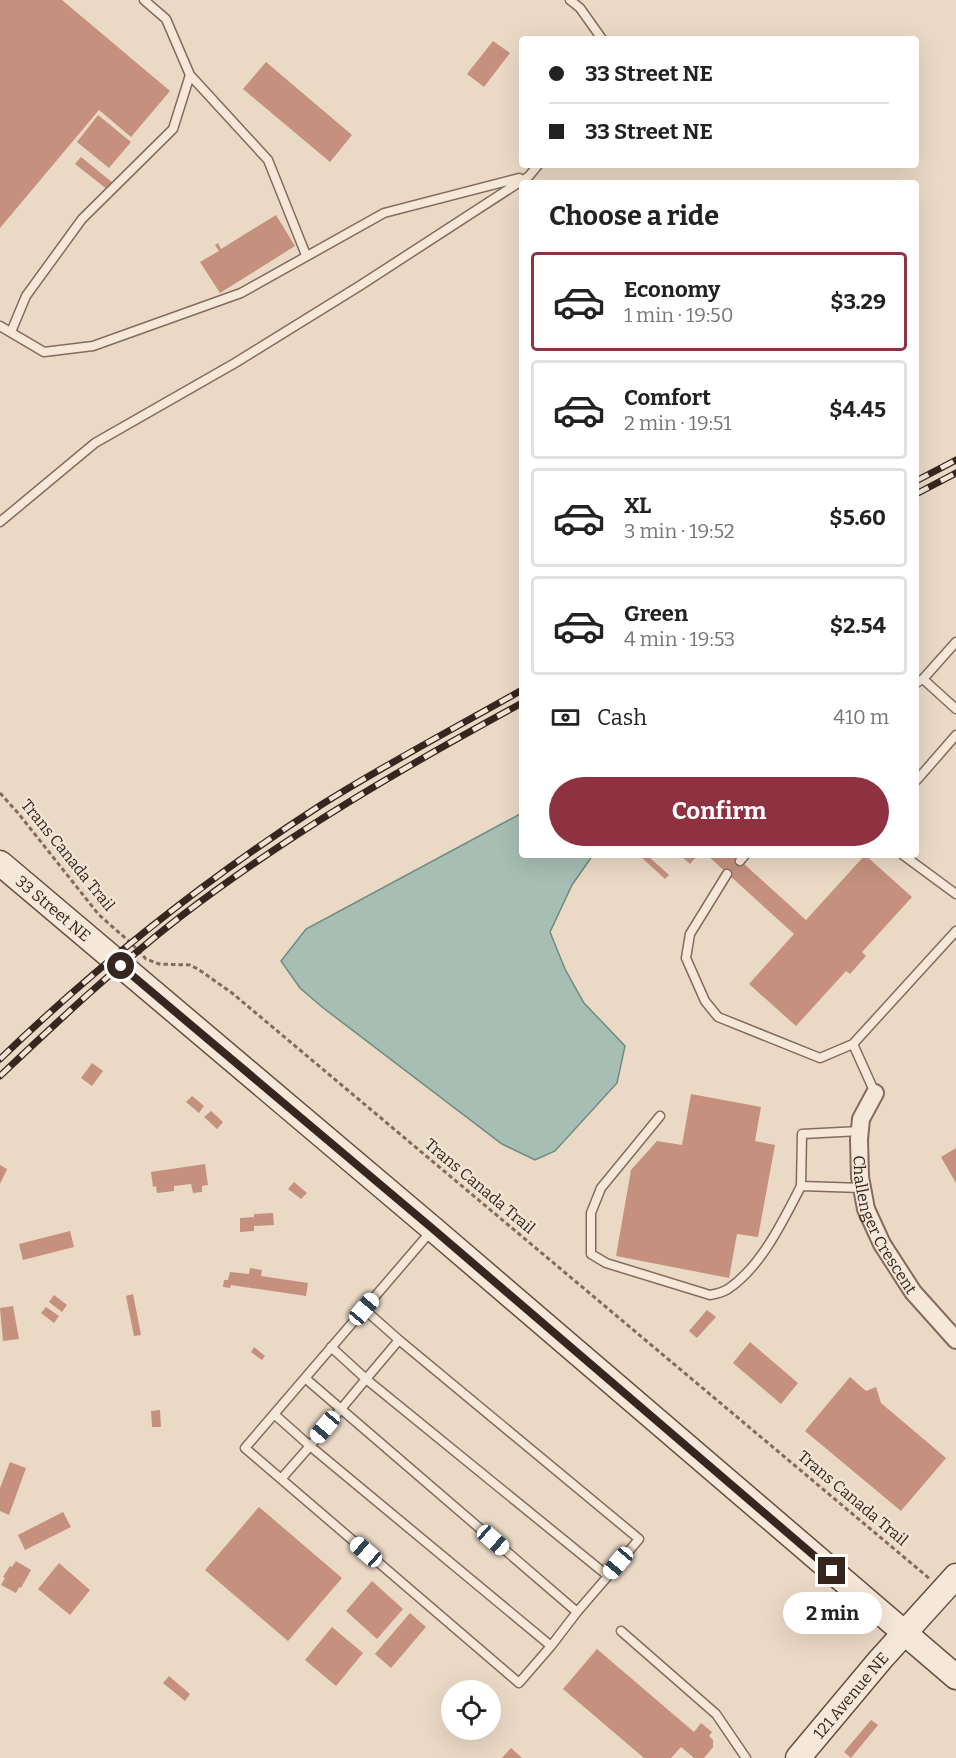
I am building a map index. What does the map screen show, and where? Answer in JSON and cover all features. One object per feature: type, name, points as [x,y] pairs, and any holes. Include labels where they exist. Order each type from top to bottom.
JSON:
[{"type":"street","name":"33 Street NE","points":[[0,863],[433,1229],[956,1677]]},
{"type":"street","name":"Challenger Crescent","points":[[875,1093],[861,1119],[860,1131],[860,1177],[866,1209],[882,1244],[913,1292],[956,1340]]},
{"type":"street","name":"121 Avenue NE","points":[[798,1758],[950,1583]]},
{"type":"lane","points":[[144,0],[166,19],[190,75],[268,160],[306,255]]},
{"type":"lane","points":[[570,0],[580,8],[600,36]]},
{"type":"lane","points":[[11,332],[26,296],[82,219],[173,129],[190,75]]},
{"type":"lane","points":[[523,180],[536,168]]},
{"type":"lane","points":[[0,326],[45,352],[93,346],[241,293],[384,213],[529,176]]},
{"type":"lane","points":[[0,522],[95,442],[235,363],[362,285],[519,183]]},
{"type":"lane","points":[[956,642],[920,681],[956,709]]},
{"type":"lane","points":[[919,778],[956,735]]},
{"type":"lane","points":[[907,858],[956,894]]},
{"type":"lane","points":[[727,874],[690,934],[686,958],[705,1001],[718,1017],[820,1058],[853,1044],[956,931]]},
{"type":"lane","points":[[853,1044],[875,1093]]},
{"type":"lane","points":[[660,1116],[601,1188],[591,1213],[591,1254],[606,1263],[710,1295],[726,1290],[746,1274],[777,1232],[801,1186],[802,1134],[860,1131]]},
{"type":"lane","points":[[801,1186],[862,1188]]},
{"type":"lane","points":[[364,1309],[639,1539],[519,1683],[245,1448],[305,1377],[433,1229]]},
{"type":"lane","points":[[281,1479],[399,1340]]},
{"type":"lane","points":[[331,1347],[366,1379],[608,1576]]},
{"type":"lane","points":[[305,1377],[578,1612]]},
{"type":"lane","points":[[274,1414],[551,1646]]},
{"type":"lane","points":[[621,1630],[716,1714],[746,1758]]},
{"type":"path","name":"Trans Canada Trail","points":[[0,793],[99,915],[146,959],[159,964],[190,965],[232,993],[950,1583]]},
{"type":"shaded area","points":[[519,815],[519,858],[591,858],[572,885],[550,932],[565,969],[584,1003],[625,1046],[617,1083],[555,1151],[535,1160],[502,1144],[300,988],[281,961],[306,929]]},
{"type":"building","points":[[0,0],[62,0],[170,91],[131,137],[99,110],[0,228]]},
{"type":"building","points":[[493,41],[510,53],[484,87],[467,74]]},
{"type":"building","points":[[266,62],[352,135],[330,162],[243,89]]},
{"type":"building","points":[[98,115],[131,142],[109,168],[77,142]]},
{"type":"building","points":[[81,157],[113,183],[108,190],[75,164]]},
{"type":"building","points":[[276,215],[295,246],[220,293],[200,262],[219,251],[215,245],[218,243],[221,249]]},
{"type":"building","points":[[642,858],[650,858],[669,875],[665,879]]},
{"type":"building","points":[[683,858],[695,858],[690,864]]},
{"type":"building","points":[[710,858],[737,858],[806,920],[862,858],[868,858],[912,897],[862,952],[866,956],[850,974],[846,971],[796,1026],[749,984],[794,934]]},
{"type":"building","points":[[92,1063],[103,1071],[92,1086],[81,1078]]},
{"type":"building","points":[[691,1094],[761,1107],[755,1141],[775,1145],[758,1237],[737,1234],[729,1278],[616,1256],[631,1170],[657,1141],[682,1145]]},
{"type":"building","points":[[192,1096],[204,1106],[199,1113],[186,1102]]},
{"type":"building","points":[[211,1111],[223,1122],[217,1129],[204,1117]]},
{"type":"building","points":[[956,1148],[956,1183],[941,1157]]},
{"type":"building","points":[[205,1164],[208,1185],[202,1186],[202,1192],[193,1193],[191,1184],[174,1186],[174,1191],[157,1193],[156,1186],[153,1187],[151,1172]]},
{"type":"building","points":[[0,1165],[7,1169],[0,1184]]},
{"type":"building","points":[[294,1182],[307,1193],[301,1199],[288,1189]]},
{"type":"building","points":[[273,1213],[274,1225],[254,1226],[254,1231],[240,1232],[240,1218],[254,1217],[254,1214]]},
{"type":"building","points":[[70,1231],[74,1247],[23,1260],[19,1244]]},
{"type":"building","points":[[250,1268],[262,1270],[261,1276],[308,1283],[306,1296],[231,1285],[230,1288],[223,1287],[224,1280],[228,1280],[230,1272],[249,1274]]},
{"type":"building","points":[[133,1294],[141,1335],[134,1336],[126,1296]]},
{"type":"building","points":[[54,1295],[67,1305],[62,1312],[49,1302]]},
{"type":"building","points":[[13,1306],[19,1339],[3,1341],[0,1308]]},
{"type":"building","points":[[46,1307],[59,1316],[54,1323],[41,1313]]},
{"type":"building","points":[[707,1310],[716,1317],[697,1338],[689,1331]]},
{"type":"building","points":[[750,1342],[798,1383],[781,1404],[733,1363]]},
{"type":"building","points":[[254,1347],[265,1356],[262,1360],[251,1352]]},
{"type":"building","points":[[850,1377],[866,1391],[876,1387],[881,1403],[946,1458],[901,1511],[805,1431]]},
{"type":"building","points":[[160,1410],[161,1427],[152,1427],[151,1411]]},
{"type":"building","points":[[10,1462],[26,1468],[9,1515],[0,1511],[0,1488]]},
{"type":"building","points":[[259,1507],[342,1578],[288,1641],[205,1570]]},
{"type":"building","points":[[63,1512],[71,1527],[25,1550],[18,1535]]},
{"type":"building","points":[[16,1561],[31,1570],[16,1593],[1,1585],[5,1578],[3,1577]]},
{"type":"building","points":[[59,1563],[90,1590],[70,1615],[38,1589]]},
{"type":"building","points":[[372,1581],[403,1609],[377,1639],[346,1611]]},
{"type":"building","points":[[410,1613],[426,1627],[391,1668],[375,1654]]},
{"type":"building","points":[[332,1627],[363,1653],[336,1686],[305,1660]]},
{"type":"building","points":[[597,1649],[694,1732],[701,1723],[712,1732],[709,1736],[713,1740],[713,1747],[704,1758],[694,1758],[681,1747],[671,1758],[644,1758],[563,1689]]},
{"type":"building","points":[[169,1676],[190,1694],[185,1701],[163,1683]]},
{"type":"building","points":[[871,1720],[878,1725],[851,1758],[844,1752]]},
{"type":"building","points":[[511,1748],[522,1758],[502,1758]]},
{"type":"railway","points":[[919,479],[956,460]]},
{"type":"railway","points":[[919,492],[956,473]]},
{"type":"railway","points":[[0,1059],[75,990],[154,924],[278,833],[395,761],[519,692]]},
{"type":"railway","points":[[0,1076],[133,955],[221,887],[347,803],[519,705]]},
{"type":"route","points":[[121,966],[433,1229],[832,1571]]}]
